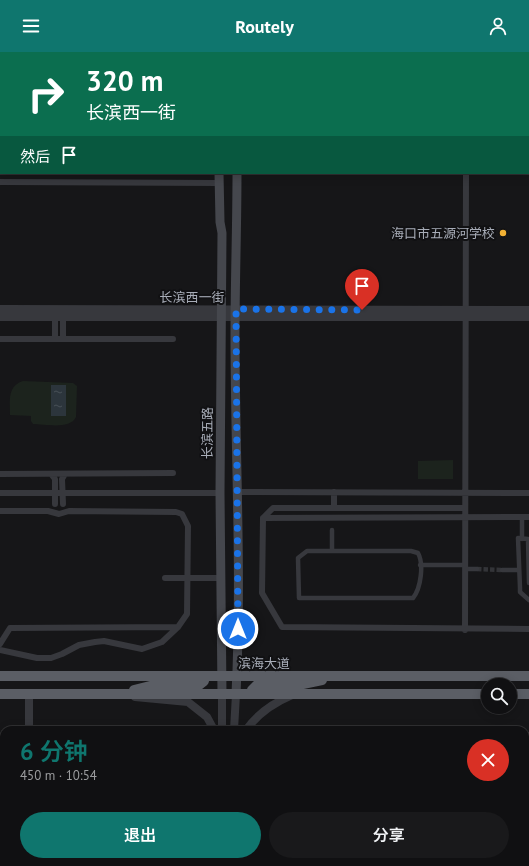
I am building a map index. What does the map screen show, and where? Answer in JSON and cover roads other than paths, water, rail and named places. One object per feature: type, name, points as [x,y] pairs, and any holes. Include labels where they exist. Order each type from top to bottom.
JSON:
[{"type":"highway","name":"滨海大道","points":[[0,676],[529,676]]},
{"type":"highway","points":[[118,694],[154,685],[199,685],[204,681],[199,676]]},
{"type":"highway","points":[[259,694],[252,690],[257,685],[298,685],[344,676]]},
{"type":"highway","points":[[0,694],[481,694]]},
{"type":"highway","points":[[517,694],[529,694]]},
{"type":"main road","name":"长滨五路","points":[[219,174],[220,222],[222,232],[220,313],[222,694]]},
{"type":"main road","points":[[236,694],[238,644],[236,313],[237,174]]},
{"type":"main road","points":[[222,643],[231,650],[238,644]]},
{"type":"street","points":[[465,630],[466,174]]},
{"type":"street","points":[[0,182],[219,183]]},
{"type":"street","name":"长滨西一街","points":[[0,309],[220,313],[466,314],[529,317]]},
{"type":"street","name":"长滨西一街","points":[[466,314],[529,310]]},
{"type":"street","name":"长滨西一街","points":[[0,316],[220,313]]},
{"type":"street","points":[[55,339],[59,316]]},
{"type":"street","points":[[59,316],[63,339]]},
{"type":"street","points":[[0,339],[173,339]]},
{"type":"street","points":[[0,474],[173,473]]},
{"type":"street","points":[[51,474],[55,479],[55,504]]},
{"type":"street","points":[[65,474],[62,479],[63,504],[69,511]]},
{"type":"street","points":[[238,492],[529,493]]},
{"type":"street","points":[[334,492],[334,508]]},
{"type":"street","points":[[0,493],[220,493]]},
{"type":"street","points":[[48,511],[55,504],[63,504]]},
{"type":"street","points":[[466,508],[273,508],[262,518],[262,593],[282,628],[465,630],[529,629]]},
{"type":"street","points":[[0,511],[48,511],[59,514],[69,511],[176,512],[182,514],[188,526],[188,614],[178,627],[162,642],[142,649],[104,641],[80,645],[51,658],[37,658],[0,650]]},
{"type":"street","points":[[262,518],[529,517]]},
{"type":"street","points":[[522,518],[522,539]]},
{"type":"street","points":[[332,530],[332,551]]},
{"type":"street","points":[[529,583],[528,539],[518,538],[520,592],[529,600]]},
{"type":"street","points":[[307,551],[332,551],[411,551],[418,553],[420,557],[420,586],[413,598],[299,598],[298,558],[307,551]]},
{"type":"street","points":[[420,565],[465,567],[476,569]]},
{"type":"street","points":[[502,570],[519,570]]},
{"type":"street","points":[[165,578],[221,578]]},
{"type":"street","points":[[0,644],[10,628],[178,627]]},
{"type":"street","points":[[29,693],[29,726]]},
{"type":"street","points":[[118,694],[151,700],[188,702],[207,717],[212,726]]},
{"type":"street","points":[[222,694],[222,726]]},
{"type":"street","points":[[234,726],[236,694]]},
{"type":"street","points":[[249,726],[252,721],[268,707],[293,694]]},
{"type":"water","points":[[51,385],[66,385],[66,416],[51,416]]},
{"type":"tunnel","points":[[477,569],[502,570]]},
{"type":"place","name":"海口市五源河学校","points":[[503,233]]}]
